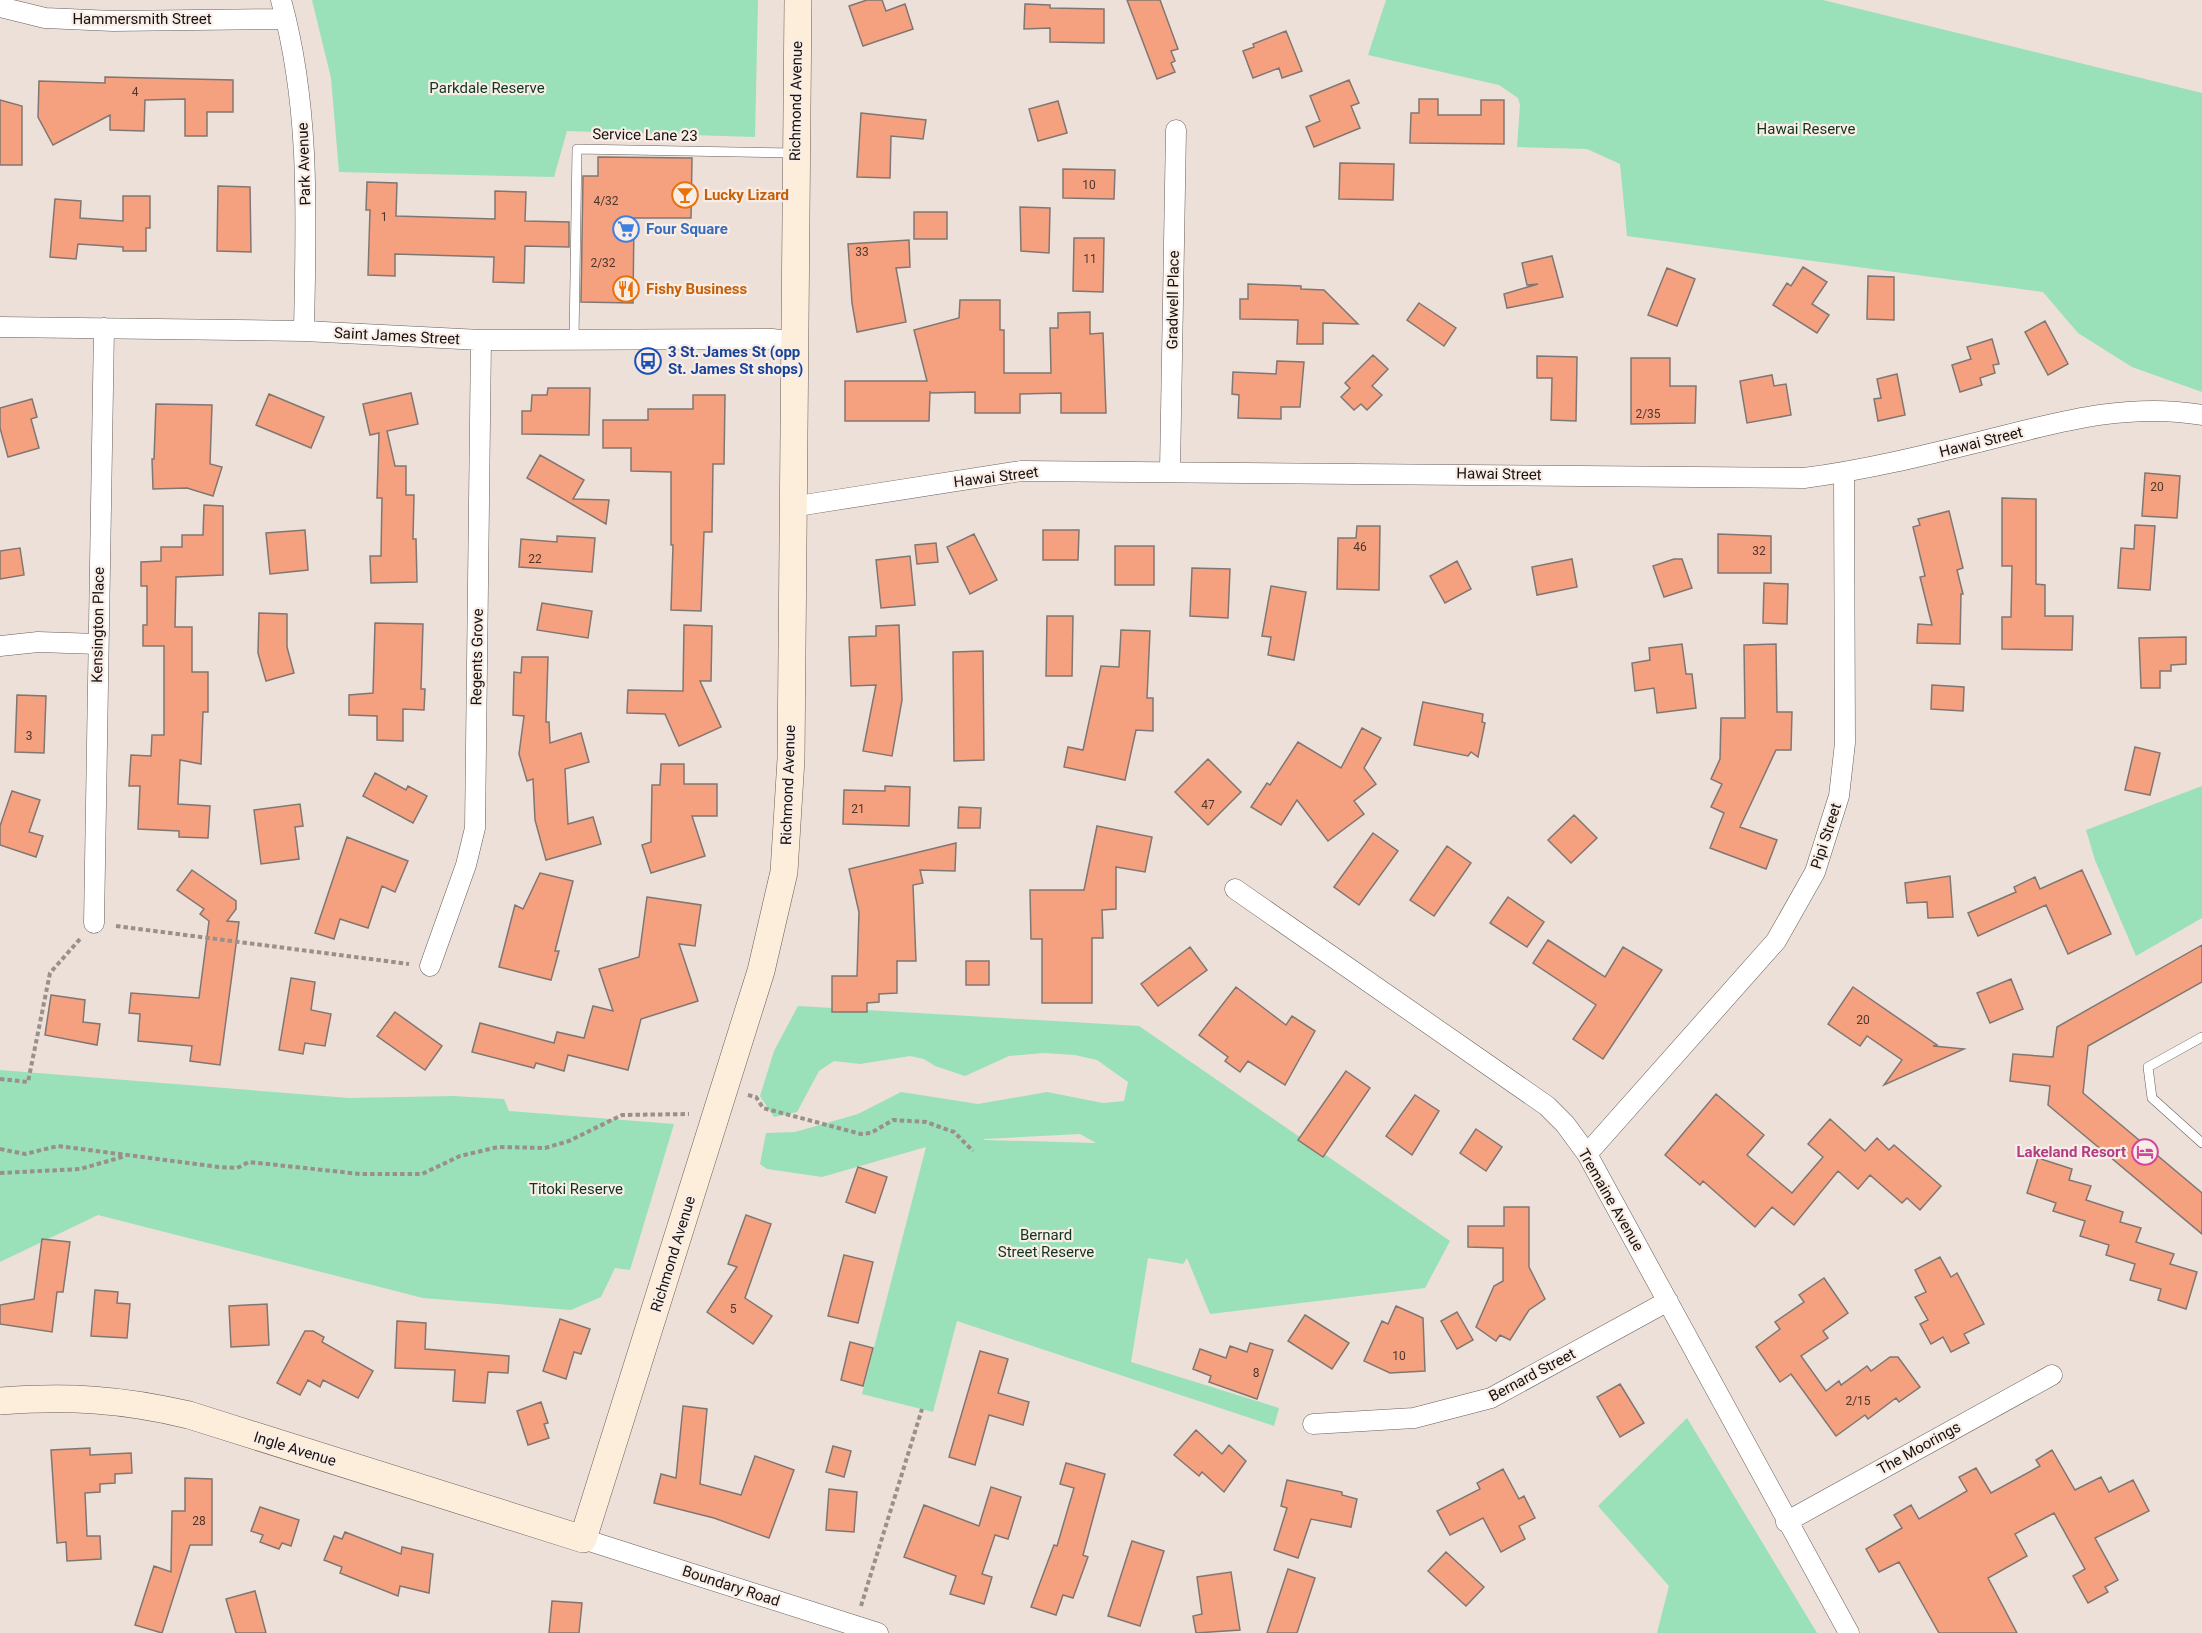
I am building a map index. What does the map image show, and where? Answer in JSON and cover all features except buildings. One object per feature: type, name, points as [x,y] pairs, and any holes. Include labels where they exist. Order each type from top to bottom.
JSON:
[{"type":"street","name":"Richmond Avenue","points":[[583,1539],[761,971],[784,872],[791,759],[791,507],[798,0]]},
{"type":"street","name":"Hammersmith Street","points":[[0,7],[45,18],[113,21],[283,9]]},
{"type":"street","name":"Park Avenue","points":[[283,9],[300,91],[306,170],[304,331]]},
{"type":"street","name":"Gradwell Place","points":[[1170,470],[1176,130]]},
{"type":"street","name":"Saint James Street","points":[[0,327],[304,331],[481,340],[795,342]]},
{"type":"street","name":"Kensington Place","points":[[94,923],[104,328]]},
{"type":"street","name":"Regents Grove","points":[[430,966],[466,865],[475,828],[481,340]]},
{"type":"street","name":"Hawai Street","points":[[791,507],[1021,471],[1170,470],[1804,478],[1890,464],[2080,417],[2156,409],[2202,415]]},
{"type":"street","name":"Pipi Street","points":[[1587,1154],[1776,942],[1815,872],[1839,796],[1845,743],[1844,473]]},
{"type":"street","points":[[0,646],[38,642],[98,644]]},
{"type":"street","name":"Tremaine Avenue","points":[[1235,889],[1547,1106],[1565,1124],[1587,1154],[1786,1522],[1849,1633]]},
{"type":"street","name":"Bernard Street","points":[[1313,1424],[1414,1418],[1491,1398],[1668,1301]]},
{"type":"street","name":"The Moorings","points":[[1786,1522],[2052,1375]]},
{"type":"street","name":"Ingle Avenue","points":[[0,1401],[64,1397],[108,1400],[189,1415],[583,1539]]},
{"type":"street","name":"Boundary Road","points":[[583,1539],[878,1633]]},
{"type":"lane","name":"Service Lane 23","points":[[574,339],[577,149],[795,153]]},
{"type":"lane","points":[[2202,1037],[2148,1066],[2152,1098],[2202,1143]]},
{"type":"path","points":[[0,1079],[28,1082],[50,973],[94,923],[430,966]]},
{"type":"path","points":[[744,1094],[756,1097],[763,1108],[861,1134],[871,1133],[893,1120],[926,1122],[954,1132],[973,1151]]},
{"type":"path","points":[[0,1149],[25,1154],[58,1146],[219,1167],[237,1168],[249,1162],[360,1174],[422,1173],[460,1156],[498,1148],[545,1148],[561,1144],[622,1115],[693,1114]]},
{"type":"path","points":[[0,1173],[80,1169],[126,1155]]},
{"type":"path","points":[[855,1626],[922,1409]]},
{"type":"green space","name":"Parkdale Reserve","points":[[312,0],[758,0],[755,137],[567,131],[554,177],[339,172],[331,78]]},
{"type":"green space","name":"Hawai Reserve","points":[[1386,0],[1823,0],[2202,93],[2202,392],[2132,367],[2078,333],[2043,292],[1627,236],[1620,164],[1587,149],[1517,147],[1520,105],[1518,98],[1499,85],[1368,55]]},
{"type":"green space","points":[[2202,786],[2202,918],[2136,956],[2095,860],[2086,830]]},
{"type":"green space","name":"Bernard Street Reserve","points":[[798,1006],[1139,1026],[1450,1241],[1425,1288],[1210,1314],[1187,1258],[1183,1264],[1148,1258],[1131,1362],[1279,1408],[1274,1426],[957,1321],[933,1412],[862,1394],[926,1147],[822,1177],[767,1169],[760,1164],[766,1133],[795,1132],[858,1114],[901,1092],[978,1104],[1047,1092],[1103,1103],[1124,1101],[1128,1082],[1097,1060],[1075,1055],[1043,1053],[1009,1056],[965,1076],[935,1066],[924,1059],[910,1056],[860,1064],[834,1061],[819,1071],[797,1112],[774,1117],[760,1096],[774,1051]],"holes":[[[1080,1134],[1096,1143],[984,1140],[984,1139]]]},
{"type":"green space","name":"Titoki Reserve","points":[[0,1070],[349,1098],[453,1096],[504,1099],[509,1111],[674,1124],[630,1270],[615,1268],[601,1297],[571,1310],[423,1298],[98,1215],[0,1262]]},
{"type":"green space","points":[[1687,1418],[1817,1633],[1657,1633],[1669,1586],[1598,1506]]},
{"type":"place","name":"Lucky Lizard","points":[[685,195]]},
{"type":"place","name":"Four Square","points":[[626,229]]},
{"type":"place","name":"Fishy Business","points":[[626,289]]},
{"type":"place","name":"3 St. James St (opp St. James St shops)","points":[[648,361]]},
{"type":"place","name":"Lakeland Resort","points":[[2145,1152]]}]
